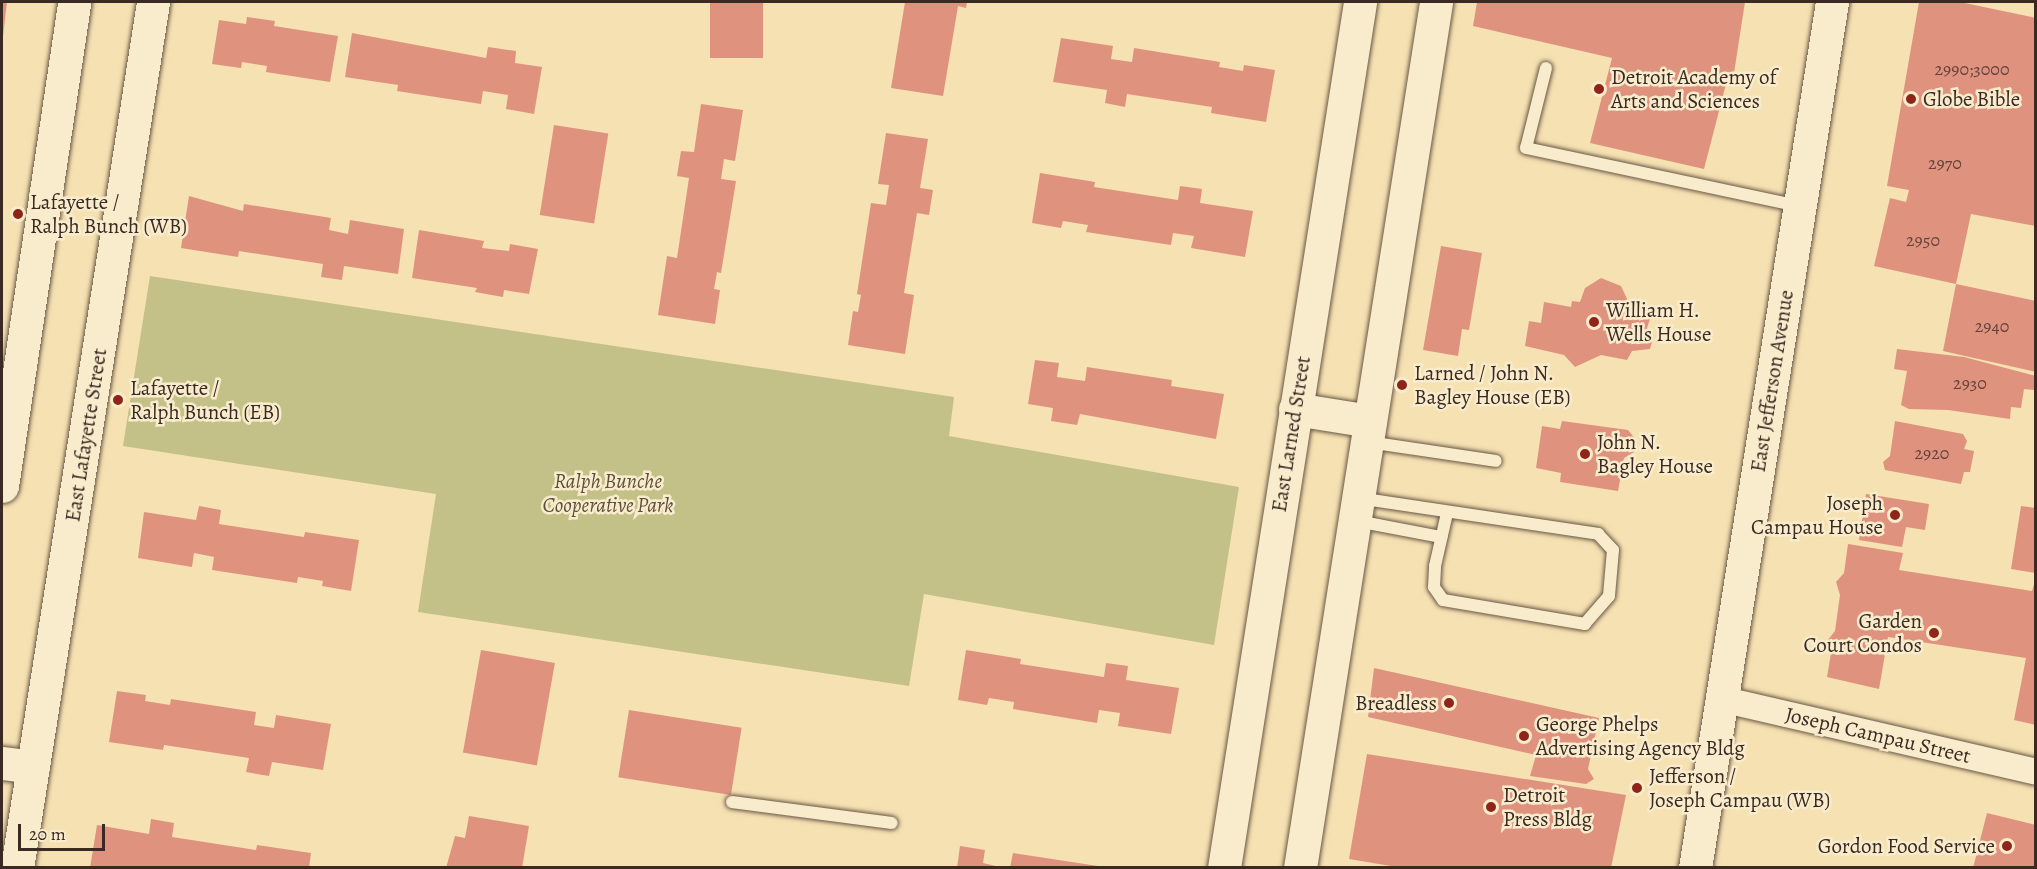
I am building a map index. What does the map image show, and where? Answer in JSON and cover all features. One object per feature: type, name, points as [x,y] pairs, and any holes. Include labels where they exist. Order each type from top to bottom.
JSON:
[{"type":"street","points":[[2,486],[74,2]]},
{"type":"street","name":"East Lafayette Street","points":[[17,867],[153,2]]},
{"type":"street","name":"East Larned Street","points":[[1224,867],[1360,2]]},
{"type":"street","points":[[1300,867],[1436,2]]},
{"type":"street","name":"East Jefferson Avenue","points":[[1695,867],[1832,2]]},
{"type":"street","points":[[1295,409],[1368,432]]},
{"type":"street","name":"Joseph Campau Street","points":[[1721,699],[2036,772]]},
{"type":"street","points":[[2,763],[33,767]]},
{"type":"lane","points":[[1546,68],[1526,148],[1800,206]]},
{"type":"lane","points":[[1368,432],[1497,461]]},
{"type":"lane","points":[[1356,509],[1447,513],[1598,534],[1613,550],[1609,596],[1585,624],[1443,600],[1434,587],[1447,513]]},
{"type":"lane","points":[[1356,509],[1441,537]]},
{"type":"lane","points":[[732,802],[892,823]]},
{"type":"green space","name":"Ralph Bunche Cooperative Park","points":[[150,276],[954,397],[949,436],[1239,487],[1214,645],[924,594],[909,686],[418,612],[436,494],[123,446]]},
{"type":"building","points":[[2,2],[7,2],[3,36],[2,36]]},
{"type":"building","points":[[710,2],[763,2],[763,58],[710,58]]},
{"type":"building","points":[[905,2],[967,2],[966,8],[958,6],[943,96],[891,88]]},
{"type":"building","points":[[1477,2],[1745,2],[1732,86],[1726,84],[1704,169],[1590,143],[1612,58],[1473,26]]},
{"type":"building","points":[[1919,2],[1960,2],[2036,18],[2036,226],[1971,214],[1956,284],[1874,266],[1890,198],[1906,202],[1909,190],[1887,186]]},
{"type":"building","points":[[247,17],[275,21],[274,26],[338,36],[330,82],[266,72],[267,66],[242,62],[241,68],[212,64],[219,20],[246,24]]},
{"type":"building","points":[[352,33],[486,58],[488,47],[516,51],[515,63],[542,67],[534,114],[506,109],[508,95],[483,91],[481,104],[397,91],[398,85],[345,77]]},
{"type":"building","points":[[1061,38],[1113,46],[1111,59],[1132,62],[1134,48],[1220,62],[1219,67],[1243,71],[1244,65],[1275,70],[1266,122],[1211,113],[1212,107],[1127,94],[1125,107],[1105,103],[1107,90],[1053,82]]},
{"type":"building","points":[[701,104],[743,110],[735,161],[724,159],[721,179],[736,181],[721,273],[717,272],[714,289],[720,290],[715,324],[658,315],[667,256],[677,258],[689,178],[677,176],[681,151],[694,152]]},
{"type":"building","points":[[554,125],[608,134],[594,223],[540,215]]},
{"type":"building","points":[[886,133],[928,139],[920,188],[933,190],[929,215],[917,213],[904,293],[914,295],[905,354],[848,345],[853,311],[858,312],[861,295],[857,294],[871,203],[886,205],[889,185],[878,184]]},
{"type":"building","points":[[1040,173],[1095,182],[1094,187],[1178,200],[1180,186],[1202,189],[1200,203],[1253,211],[1245,257],[1191,248],[1194,236],[1173,233],[1171,245],[1086,232],[1088,225],[1063,221],[1061,228],[1032,223]]},
{"type":"building","points":[[189,196],[243,211],[244,204],[331,218],[329,230],[348,234],[350,220],[404,229],[398,274],[344,266],[342,280],[321,277],[323,264],[239,251],[238,257],[181,248]]},
{"type":"building","points":[[419,230],[484,241],[482,248],[509,251],[510,244],[538,249],[529,294],[504,290],[503,297],[475,292],[477,288],[412,278]]},
{"type":"building","points":[[1441,246],[1482,253],[1469,330],[1462,329],[1458,356],[1423,350]]},
{"type":"building","name":"William H. Wells House","points":[[1601,278],[1621,286],[1628,301],[1626,310],[1652,313],[1647,328],[1653,338],[1650,349],[1632,351],[1627,360],[1601,355],[1575,367],[1564,355],[1525,346],[1529,321],[1541,323],[1544,302],[1571,307],[1572,301],[1580,302],[1585,288]]},
{"type":"building","points":[[1956,284],[2036,301],[2036,372],[1943,351]]},
{"type":"building","points":[[1897,349],[1964,357],[2036,376],[2034,390],[2024,389],[2021,408],[2011,407],[2010,419],[1948,410],[1909,409],[1901,405],[1907,371],[1894,369]]},
{"type":"building","points":[[1035,360],[1059,363],[1057,377],[1085,381],[1087,367],[1172,380],[1171,386],[1224,394],[1216,439],[1080,414],[1077,425],[1051,421],[1053,408],[1028,404]]},
{"type":"building","name":"John N. Bagley House","points":[[1562,421],[1628,430],[1637,441],[1634,452],[1624,458],[1618,491],[1560,482],[1561,473],[1536,468],[1542,426],[1560,429]]},
{"type":"building","points":[[1895,421],[1963,434],[1967,441],[1964,449],[1974,451],[1970,472],[1964,472],[1961,484],[1885,470],[1883,462],[1890,456]]},
{"type":"building","name":"Joseph Campau House","points":[[1866,494],[1929,504],[1925,530],[1906,527],[1902,547],[1859,540]]},
{"type":"building","points":[[199,506],[221,510],[219,524],[304,537],[305,532],[359,540],[351,591],[322,586],[323,581],[298,577],[297,583],[212,570],[214,557],[194,553],[192,567],[138,558],[144,512],[196,520]]},
{"type":"building","points":[[2021,506],[2036,508],[2036,573],[2011,569]]},
{"type":"building","name":"Garden Court Condos","points":[[1848,544],[1903,553],[1899,570],[2032,591],[2036,578],[2036,725],[2014,720],[2026,658],[1888,637],[1879,689],[1827,677],[1831,653],[1827,641],[1835,631],[1840,595],[1836,582],[1844,573]]},
{"type":"building","points":[[481,650],[555,663],[537,765],[463,752]]},
{"type":"building","points":[[966,650],[1021,659],[1020,664],[1104,677],[1106,663],[1128,666],[1126,680],[1179,688],[1171,734],[1118,726],[1120,713],[1099,710],[1097,723],[1013,709],[1014,702],[989,698],[987,705],[958,700]]},
{"type":"building","name":"George Phelps Advertising Agency Bldg","points":[[1374,668],[1599,718],[1588,769],[1594,779],[1586,784],[1530,776],[1536,755],[1368,717]]},
{"type":"building","points":[[117,691],[146,695],[145,701],[170,705],[171,699],[256,712],[254,725],[274,728],[276,715],[331,724],[323,770],[272,762],[269,776],[246,772],[249,758],[164,745],[163,750],[109,742]]},
{"type":"building","points":[[629,710],[742,728],[731,795],[618,777]]},
{"type":"building","name":"Detroit Press Bldg","points":[[1367,754],[1626,795],[1611,868],[1403,868],[1349,859]]},
{"type":"building","name":"Gordon Food Service","points":[[1987,813],[2036,825],[2036,868],[1973,868]]},
{"type":"building","points":[[469,816],[529,826],[522,868],[446,868],[455,836],[465,838]]},
{"type":"building","points":[[151,819],[174,823],[172,837],[256,850],[257,845],[311,853],[309,868],[90,868],[97,825],[149,834]]},
{"type":"building","points":[[960,846],[985,850],[983,863],[1004,868],[957,868]]},
{"type":"building","points":[[1013,853],[1098,866],[1098,868],[1010,868]]},
{"type":"place","name":"Detroit Academy of Arts and Sciences","points":[[1599,89]]},
{"type":"place","name":"Globe Bible","points":[[1911,99]]},
{"type":"place","name":"Lafayette / Ralph Bunch (WB)","points":[[18,214]]},
{"type":"place","name":"William H. Wells House","points":[[1594,322]]},
{"type":"place","name":"Larned / John N. Bagley House (EB)","points":[[1402,385]]},
{"type":"place","name":"Lafayette / Ralph Bunch (EB)","points":[[118,400]]},
{"type":"place","name":"John N. Bagley House","points":[[1585,454]]},
{"type":"place","name":"Joseph Campau House","points":[[1895,515]]},
{"type":"place","name":"Garden Court Condos","points":[[1934,633]]},
{"type":"place","name":"Breadless","points":[[1449,703]]},
{"type":"place","name":"George Phelps Advertising Agency Bldg","points":[[1524,736]]},
{"type":"place","name":"Jefferson / Joseph Campau (WB)","points":[[1637,788]]},
{"type":"place","name":"Detroit Press Bldg","points":[[1491,807]]},
{"type":"place","name":"Gordon Food Service","points":[[2007,846]]}]
